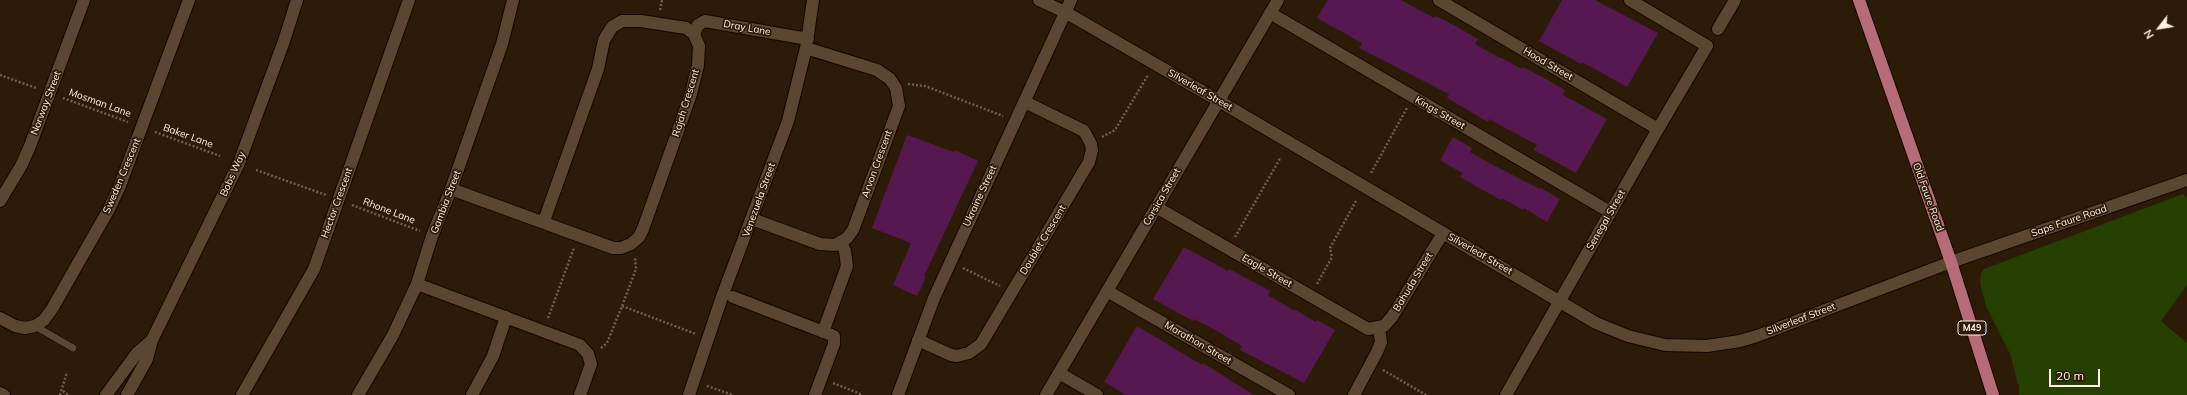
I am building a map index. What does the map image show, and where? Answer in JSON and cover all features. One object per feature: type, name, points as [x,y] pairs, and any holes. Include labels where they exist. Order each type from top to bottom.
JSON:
[{"type":"main road","name":"Old Faure Road","points":[[1859,0],[1952,262],[1994,395]]},
{"type":"street","name":"Norway Street","points":[[0,201],[21,166],[30,146],[84,0]]},
{"type":"street","name":"Sweden Crescent","points":[[35,326],[44,320],[52,309],[110,208],[190,0]]},
{"type":"street","name":"Bobs Way","points":[[127,395],[147,359],[152,340],[239,163],[282,48],[297,0]]},
{"type":"street","name":"Hector Crescent","points":[[242,395],[314,269],[409,0]]},
{"type":"street","name":"Gambia Street","points":[[358,395],[393,335],[417,284],[432,236],[451,189],[502,44],[513,0]]},
{"type":"street","name":"Venezuela Street","points":[[688,395],[723,294],[788,120],[807,44],[813,0]]},
{"type":"street","name":"Silverleaf Street","points":[[1039,0],[1065,12],[1219,101],[1596,323],[1628,336],[1665,345],[1707,346],[1740,341],[1952,262]]},
{"type":"street","name":"Ukraine Street","points":[[898,395],[934,298],[1071,0]]},
{"type":"street","name":"Corsica Street","points":[[1046,395],[1278,0]]},
{"type":"street","name":"Hood Street","points":[[1439,0],[1658,128]]},
{"type":"street","name":"Senegal Street","points":[[1506,395],[1658,128],[1707,46],[1630,0]]},
{"type":"street","points":[[1718,29],[1735,0]]},
{"type":"street","name":"Kings Street","points":[[1270,13],[1610,212]]},
{"type":"street","points":[[544,221],[598,69],[604,40],[612,27],[622,21],[641,21],[686,28],[694,34]]},
{"type":"street","name":"Dray Lane","points":[[694,34],[698,25],[705,21],[807,44]]},
{"type":"street","name":"Rajah Crescent","points":[[451,189],[544,221],[613,248],[626,246],[639,237],[692,94],[698,65],[699,46],[694,34]]},
{"type":"street","name":"Arvon Crescent","points":[[807,44],[877,70],[890,79],[896,88],[899,99],[898,106],[853,230],[847,238],[841,242]]},
{"type":"street","name":"Doublet Crescent","points":[[918,340],[951,355],[957,356],[969,353],[981,344],[1089,162],[1092,150],[1091,144],[1084,131],[1025,102]]},
{"type":"street","name":"Saps Faure Road","points":[[1952,262],[2185,184]]},
{"type":"street","name":"Eagle Street","points":[[1156,207],[1362,327],[1379,328]]},
{"type":"street","points":[[752,219],[820,244],[835,245],[841,242],[845,251],[846,266],[824,332]]},
{"type":"street","name":"Bahuda Street","points":[[1379,328],[1392,318],[1443,233]]},
{"type":"street","points":[[417,284],[574,342],[585,349],[590,359],[591,370],[580,395]]},
{"type":"street","name":"Marathon Street","points":[[1107,291],[1289,395]]},
{"type":"street","points":[[733,298],[834,336],[834,340],[815,395]]},
{"type":"street","points":[[472,395],[493,356],[506,316]]},
{"type":"street","points":[[0,318],[14,326],[25,328],[35,326]]},
{"type":"street","points":[[1354,395],[1372,363],[1381,342],[1379,328]]},
{"type":"street","name":"Bobs Way","points":[[106,395],[137,353],[152,340]]},
{"type":"street","points":[[1059,373],[1097,395]]},
{"type":"street","points":[[0,393],[4,395]]},
{"type":"lane","points":[[35,326],[74,348]]},
{"type":"path","points":[[659,13],[662,0]]},
{"type":"path","points":[[1098,139],[1115,130],[1149,72]]},
{"type":"path","points":[[0,75],[42,90]]},
{"type":"path","points":[[905,84],[912,83],[925,86],[1007,118]]},
{"type":"path","name":"Mosman Lane","points":[[58,96],[129,122]]},
{"type":"path","points":[[1371,172],[1409,104]]},
{"type":"path","name":"Baker Lane","points":[[150,130],[220,156]]},
{"type":"path","points":[[1232,242],[1281,157]]},
{"type":"path","points":[[256,170],[333,198]]},
{"type":"path","points":[[1313,290],[1332,257],[1330,248],[1356,201]]},
{"type":"path","name":"Rhone Lane","points":[[348,204],[424,233]]},
{"type":"path","points":[[546,324],[577,242]]},
{"type":"path","points":[[595,352],[607,342],[622,306],[636,269],[634,253]]},
{"type":"path","points":[[959,266],[1006,289]]},
{"type":"path","points":[[622,306],[700,335]]},
{"type":"path","points":[[1372,363],[1426,395]]},
{"type":"path","points":[[60,395],[63,391],[67,372]]},
{"type":"path","points":[[821,378],[863,395]]},
{"type":"path","points":[[701,384],[733,395]]},
{"type":"path","points":[[63,391],[68,395]]},
{"type":"green space","points":[[2183,194],[2187,199],[2187,285],[2161,321],[2187,343],[2187,395],[2019,395],[2019,387],[2010,354],[1986,306],[1980,283],[1981,273],[1984,269]]},
{"type":"building","points":[[1328,0],[1401,0],[1434,18],[1436,16],[1459,28],[1478,39],[1475,44],[1522,69],[1523,67],[1546,79],[1565,90],[1563,95],[1607,119],[1576,173],[1534,150],[1537,145],[1489,119],[1488,122],[1447,98],[1449,94],[1359,48],[1362,43],[1317,18]]},
{"type":"building","points":[[1562,0],[1595,0],[1658,33],[1627,87],[1582,62],[1581,64],[1539,41]]},
{"type":"building","points":[[907,135],[954,152],[955,150],[978,161],[924,276],[926,277],[917,296],[893,285],[911,243],[872,228]]},
{"type":"building","points":[[1453,137],[1472,148],[1470,152],[1560,199],[1547,222],[1524,208],[1523,210],[1502,198],[1501,200],[1460,177],[1462,173],[1440,160]]},
{"type":"building","points":[[1184,247],[1228,271],[1229,269],[1252,281],[1270,291],[1268,295],[1293,310],[1294,309],[1316,322],[1317,320],[1335,330],[1304,383],[1240,350],[1242,346],[1217,331],[1194,319],[1193,321],[1153,299]]},
{"type":"building","points":[[1137,326],[1202,365],[1203,363],[1254,395],[1126,395],[1104,382]]}]
